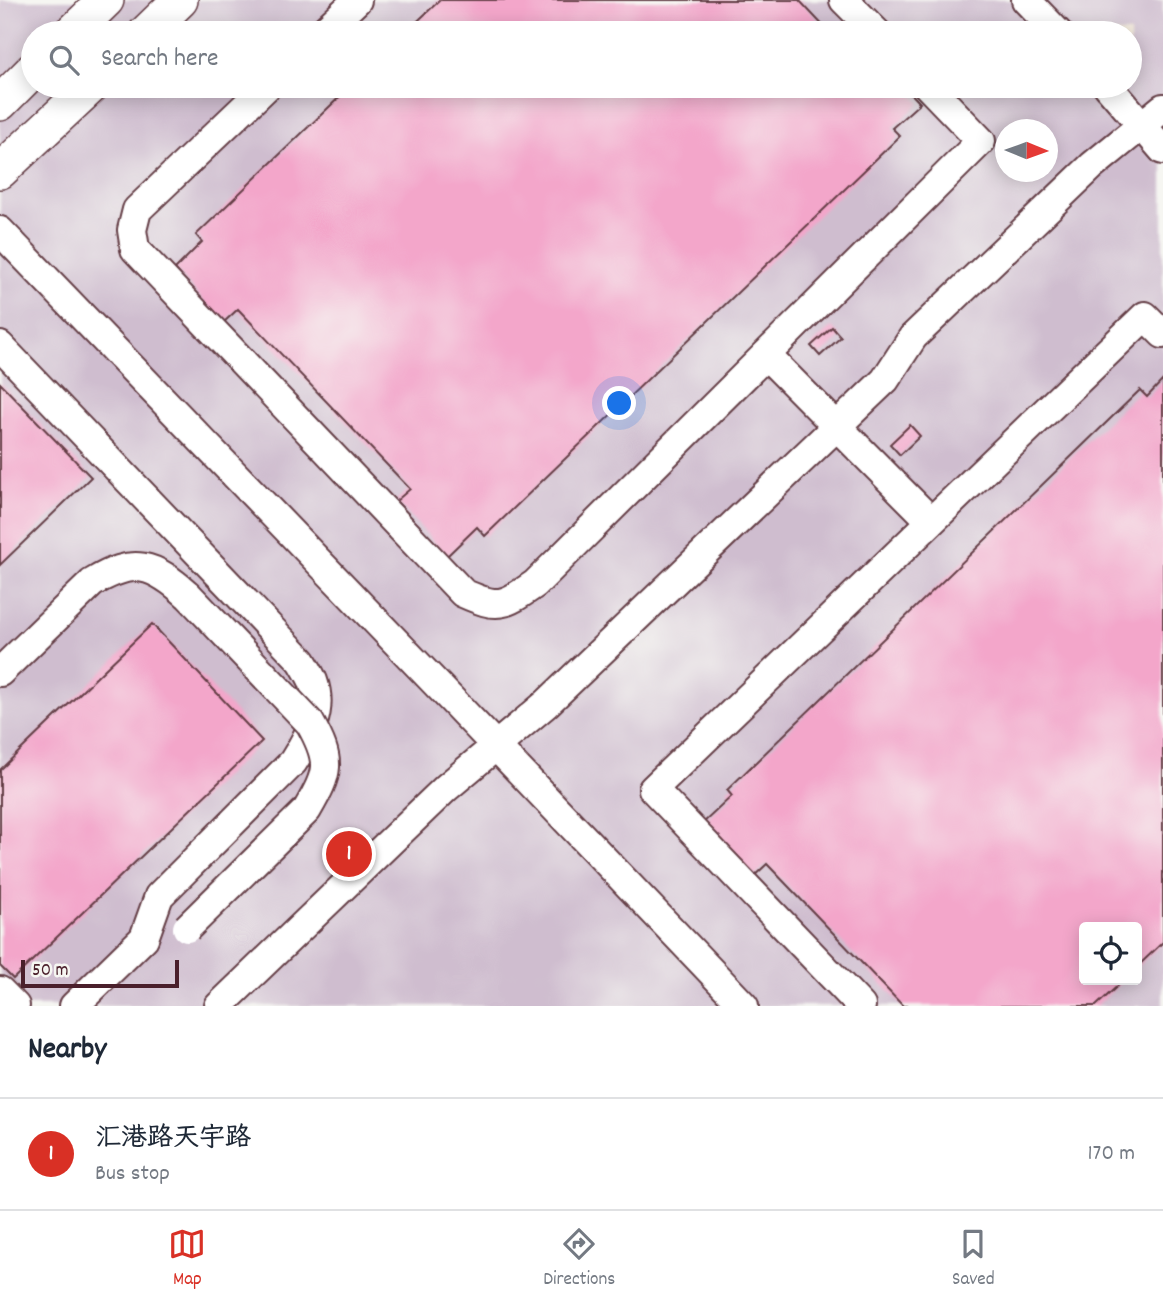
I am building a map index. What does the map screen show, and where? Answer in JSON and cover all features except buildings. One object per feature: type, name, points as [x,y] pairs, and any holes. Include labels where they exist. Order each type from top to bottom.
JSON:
[{"type":"main road","points":[[84,21],[106,0]]},
{"type":"main road","points":[[158,21],[180,0]]},
{"type":"main road","points":[[0,103],[21,83]]},
{"type":"main road","points":[[0,171],[78,98]]},
{"type":"street","points":[[335,21],[357,0]]},
{"type":"street","points":[[844,0],[865,21]]},
{"type":"street","points":[[1026,0],[1046,21]]},
{"type":"street","points":[[254,98],[137,210],[132,230],[135,249],[463,593],[485,603],[497,604],[513,599],[535,584],[981,141],[940,98]]},
{"type":"street","points":[[1125,98],[1152,117],[1163,150]]},
{"type":"street","points":[[219,1006],[446,789],[546,704],[886,380],[913,337],[1092,166],[1152,117]]},
{"type":"street","points":[[0,231],[744,1006]]},
{"type":"street","points":[[861,1006],[653,789],[1145,316],[1163,334]]},
{"type":"street","points":[[0,346],[302,661],[314,684],[317,709],[310,736],[293,762],[159,896],[144,938],[74,1006]]},
{"type":"street","points":[[766,355],[931,521]]},
{"type":"street","points":[[0,672],[92,583],[110,572],[130,567],[151,569],[168,578],[188,595],[310,723],[322,745],[326,762],[321,786],[307,810],[187,928],[144,938]]},
{"type":"street","points":[[0,991],[15,1006]]},
{"type":"shaded area","points":[[0,0],[1163,0],[1163,1006],[0,1006]]},
{"type":"place","name":"汇港路天宇路","points":[[349,854]]}]
